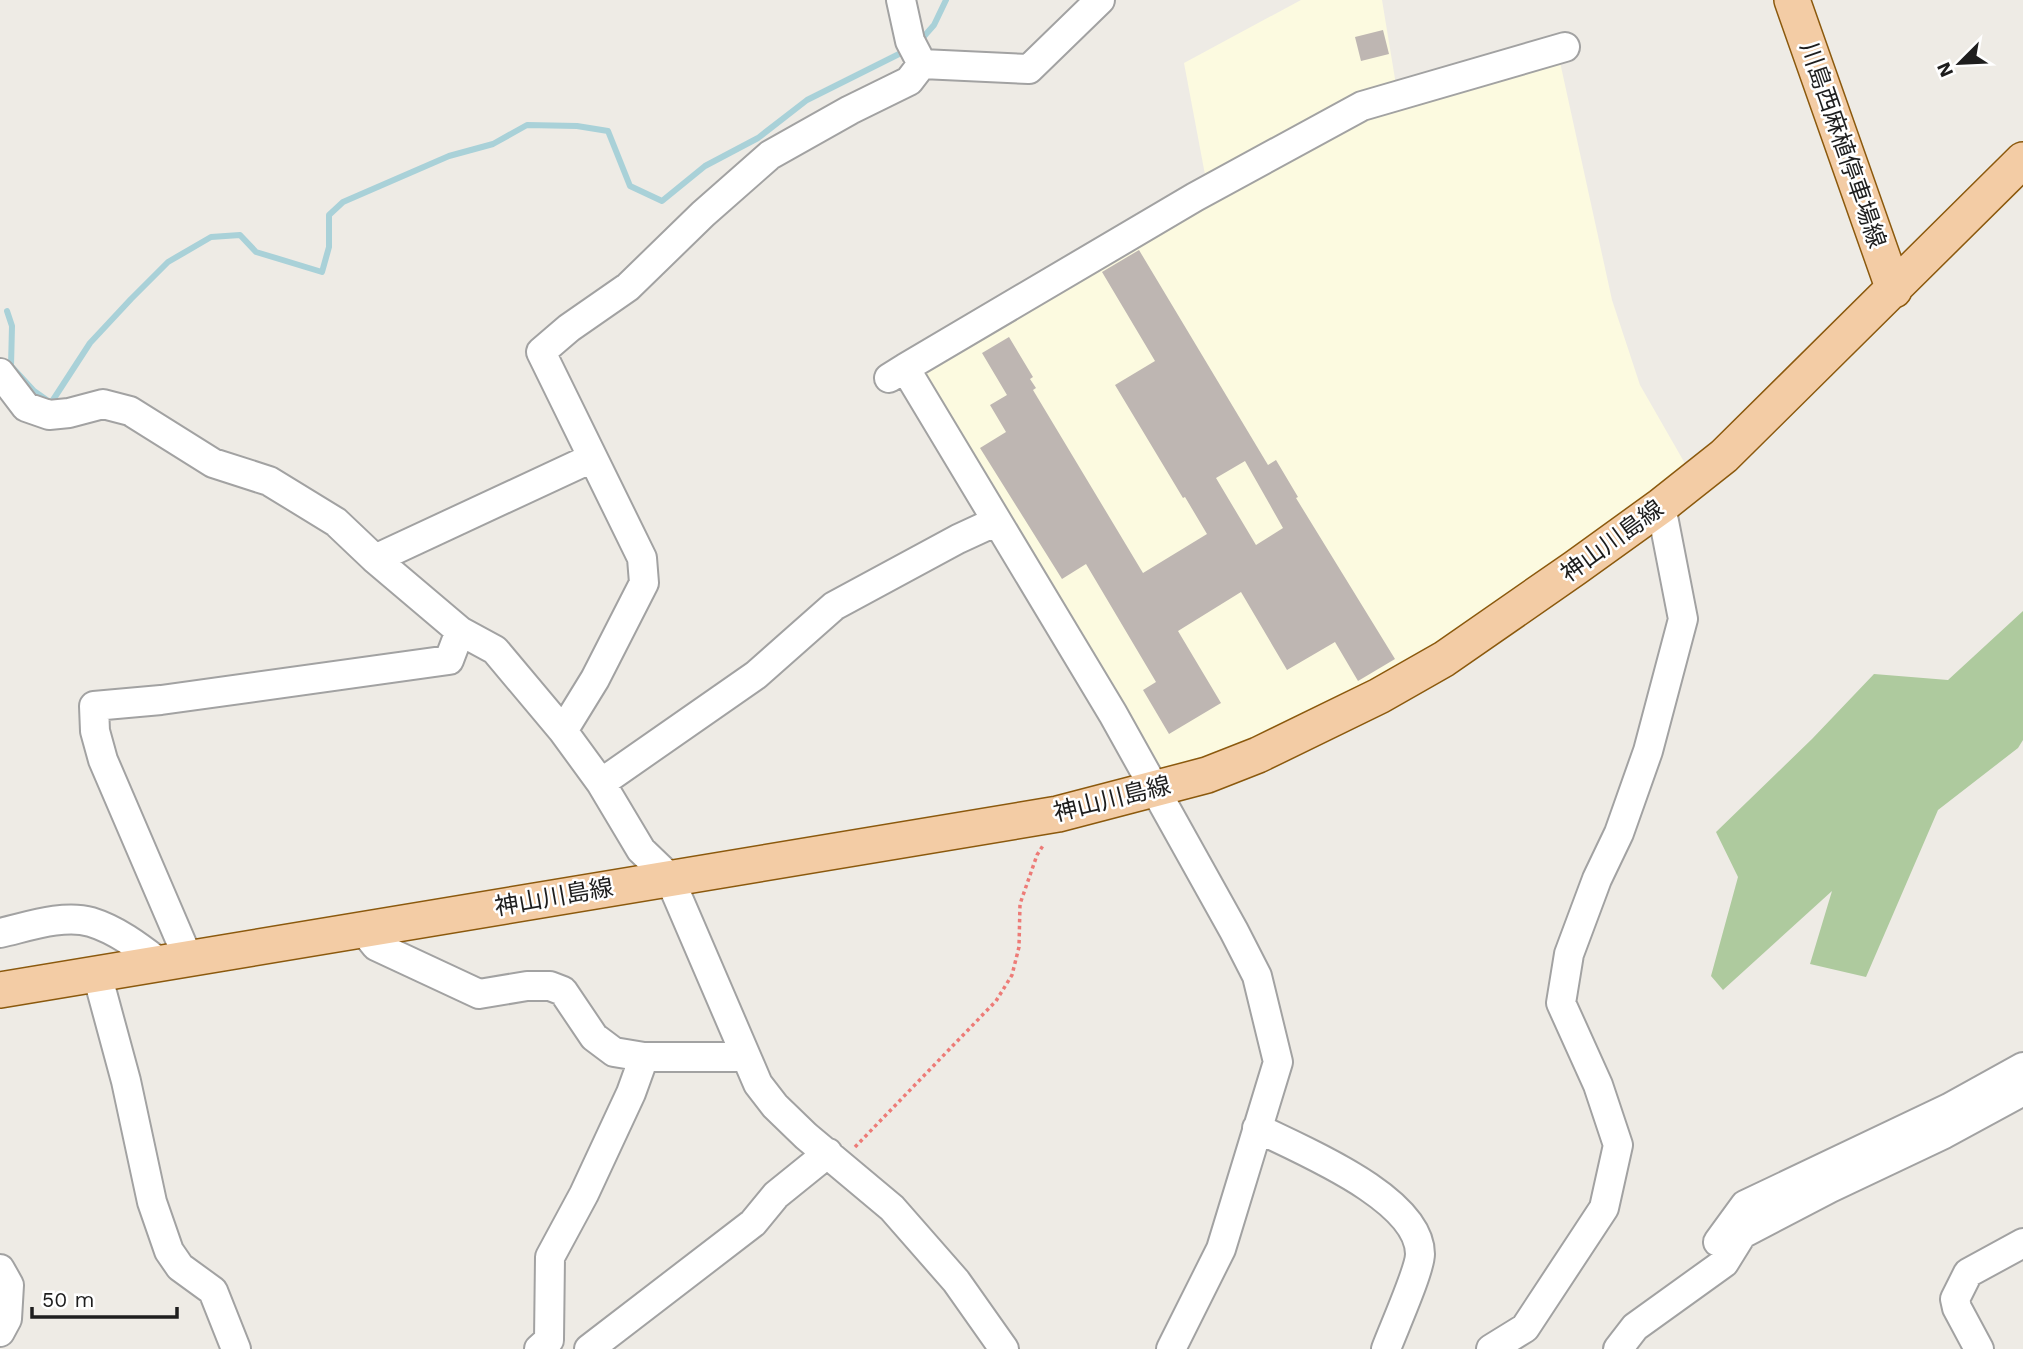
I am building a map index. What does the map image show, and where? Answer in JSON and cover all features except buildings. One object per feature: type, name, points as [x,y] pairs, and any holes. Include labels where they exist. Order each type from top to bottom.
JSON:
[{"type":"main road","name":"川島西麻植停車場線","points":[[1792,0],[1894,290]]},
{"type":"main road","name":"神山川島線","points":[[0,990],[1058,814],[1207,775],[1258,755],[1379,696],[1444,659],[1661,506],[1724,456],[2023,160]]},
{"type":"street","points":[[563,731],[594,679],[644,583],[642,558],[541,352],[569,328],[628,288],[770,155],[850,110],[909,81],[916,53],[901,0]]},
{"type":"street","points":[[916,53],[1029,69],[1100,0]]},
{"type":"street","points":[[1171,1349],[1221,1249],[1278,1062],[1257,976],[1113,714],[997,521],[897,373],[1195,197],[1362,106],[1565,47]]},
{"type":"street","points":[[0,373],[26,407],[49,415],[103,404],[130,411],[214,463],[269,481],[336,522],[460,631],[495,650],[563,731],[601,783],[641,850],[669,877],[758,1084],[775,1106],[901,1218],[957,1281],[1004,1349]]},
{"type":"street","points":[[375,559],[592,458]]},
{"type":"street","points":[[1492,1349],[1525,1328],[1604,1208],[1618,1145],[1598,1085],[1561,1003],[1569,954],[1597,879],[1619,833],[1648,751],[1683,619],[1661,506]]},
{"type":"street","points":[[601,783],[756,675],[834,606],[997,521]]},
{"type":"street","points":[[174,961],[103,760],[95,731],[94,706],[161,700],[449,660],[460,631]]},
{"type":"street","points":[[0,933],[59,921],[89,921],[174,961]]},
{"type":"street","points":[[363,930],[376,946],[479,994],[527,986],[550,986],[563,991],[594,1037],[614,1052],[644,1058],[746,1057]]},
{"type":"street","points":[[97,974],[126,1082],[152,1202],[169,1251],[180,1267],[213,1291],[236,1349]]},
{"type":"street","points":[[576,1349],[544,1344],[551,1257],[584,1194],[631,1093],[644,1058]]},
{"type":"street","points":[[1626,1338],[1648,1297],[1713,1248],[1745,1205],[1949,1108],[2023,1067]]},
{"type":"street","points":[[1626,1338],[1724,1263],[1742,1234],[1830,1188],[1944,1134],[2023,1091]]},
{"type":"street","points":[[1257,1128],[1354,1176],[1389,1202],[1418,1236],[1420,1257],[1386,1349]]},
{"type":"street","points":[[589,1349],[753,1223],[776,1195],[834,1157]]},
{"type":"street","points":[[1979,1349],[1955,1299],[1968,1273],[2023,1243]]},
{"type":"street","points":[[0,1269],[9,1285],[7,1320],[0,1332]]},
{"type":"path","points":[[834,1157],[996,1001],[1012,975],[1018,947],[1020,904],[1037,855],[1053,832],[1058,814]]},
{"type":"shaded area","points":[[1301,0],[1382,0],[1396,85],[1206,180],[1184,63]]},
{"type":"shaded area","points":[[1560,62],[1612,300],[1640,385],[1687,467],[1441,646],[1297,722],[1161,775],[925,382],[923,368],[1369,113]]},
{"type":"green space","points":[[2023,611],[2023,740],[2018,748],[1938,810],[1866,977],[1810,964],[1832,891],[1723,990],[1711,976],[1738,877],[1716,832],[1812,739],[1874,674],[1948,680]]},
{"type":"waterway","points":[[919,42],[934,25],[946,0]]},
{"type":"waterway","points":[[7,311],[12,326],[11,366],[34,391],[51,403],[90,343],[131,299],[168,262],[211,237],[240,235],[256,252],[322,272],[329,247],[329,215],[343,202],[449,156],[493,144],[527,125],[577,126],[608,131],[630,186],[662,201],[705,166],[758,138],[807,100],[907,50]]}]
